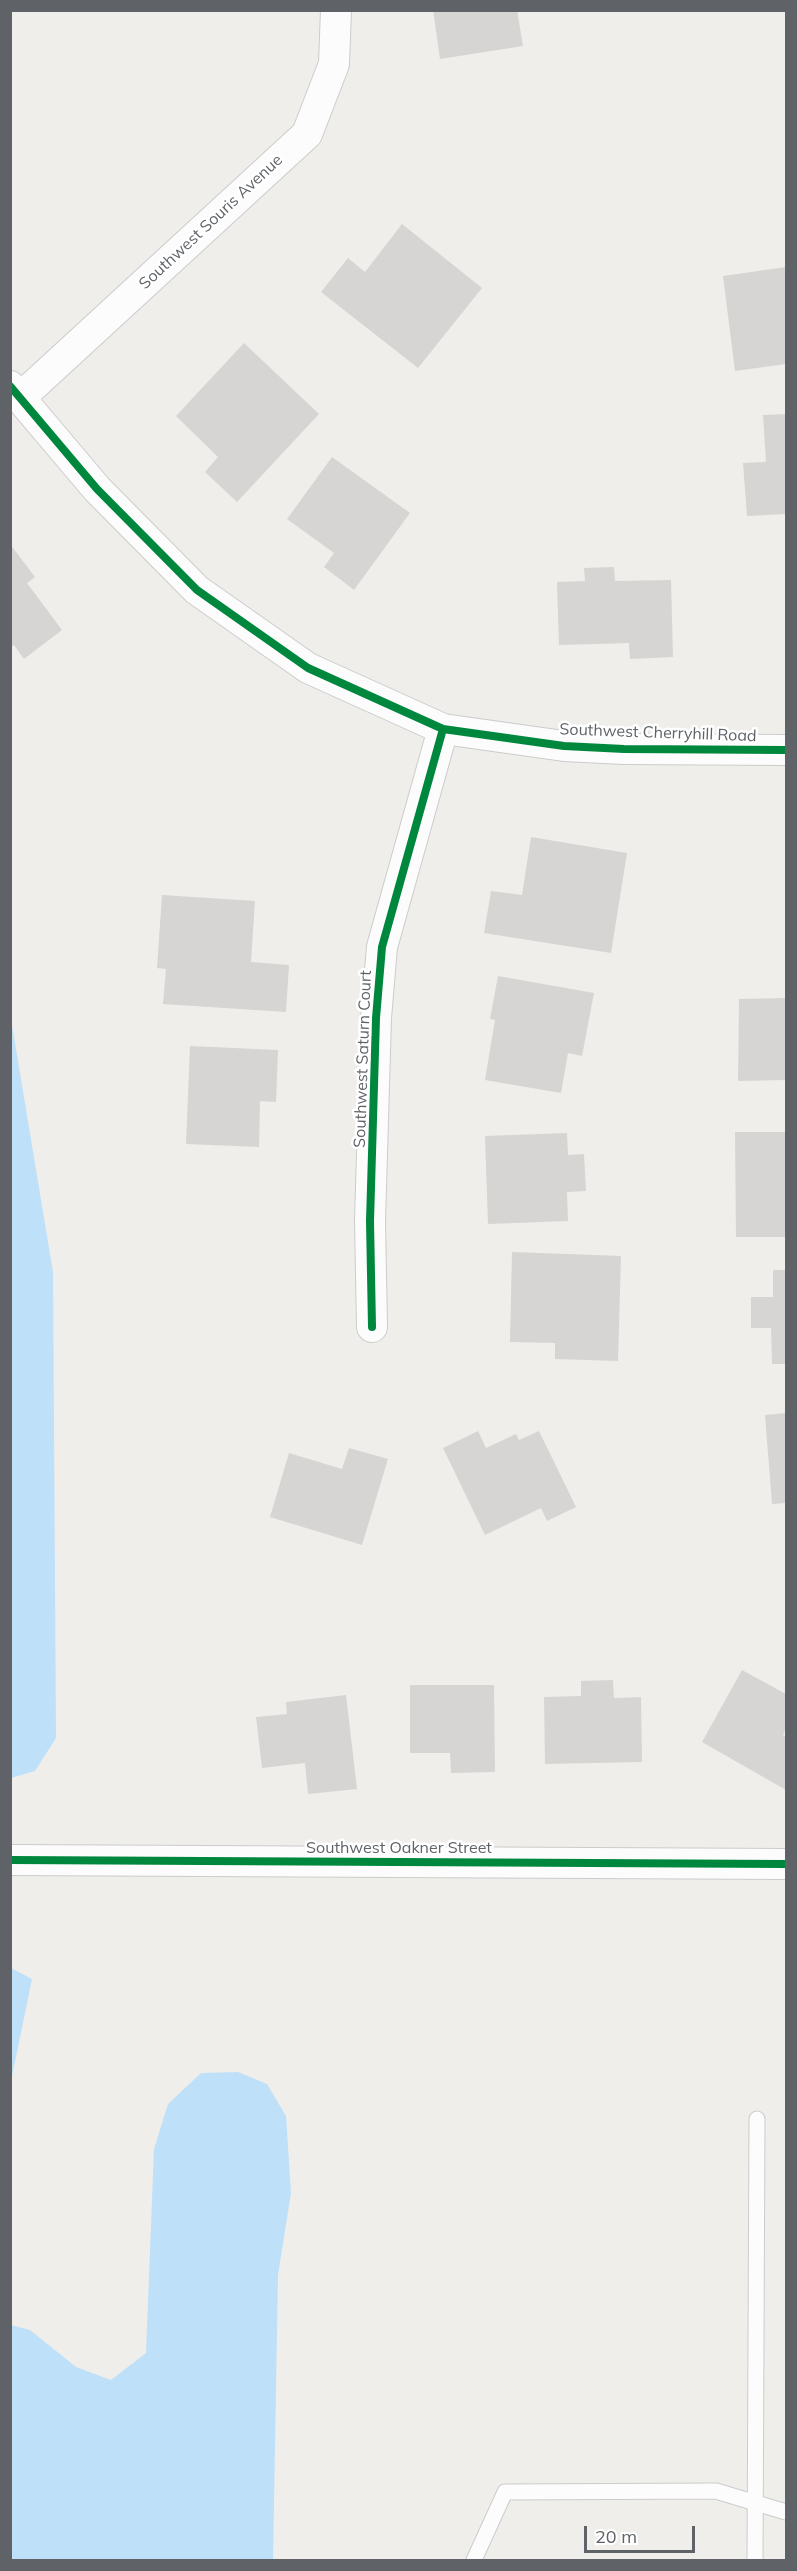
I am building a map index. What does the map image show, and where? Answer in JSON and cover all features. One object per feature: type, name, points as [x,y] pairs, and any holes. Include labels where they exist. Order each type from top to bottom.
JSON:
[{"type":"street","name":"Southwest Souris Avenue","points":[[16,392],[307,134],[333,64],[336,10]]},
{"type":"street","name":"Southwest Cherryhill Road","points":[[16,392],[97,489],[197,590],[308,668],[443,729],[588,747],[786,750]]},
{"type":"street","name":"Southwest Saturn Court","points":[[372,1327],[370,1221],[376,1018],[382,947],[443,729]]},
{"type":"street","name":"Southwest Oakner Street","points":[[10,1860],[786,1864]]},
{"type":"lane","points":[[755,2560],[757,2120]]},
{"type":"lane","points":[[474,2560],[505,2492],[716,2491],[786,2512]]},
{"type":"water","points":[[10,1013],[53,1272],[56,1738],[35,1771],[11,1778]]},
{"type":"water","points":[[10,1968],[32,1979],[11,2081]]},
{"type":"water","points":[[238,2072],[267,2084],[286,2116],[291,2193],[278,2275],[273,2560],[11,2560],[11,2325],[30,2330],[76,2367],[111,2380],[146,2353],[154,2149],[168,2104],[201,2073]]},
{"type":"building","points":[[433,10],[517,10],[523,46],[440,59]]},
{"type":"building","points":[[402,224],[482,288],[418,368],[321,292],[348,258],[365,272]]},
{"type":"building","points":[[786,267],[786,364],[735,371],[723,276]]},
{"type":"building","points":[[244,343],[319,414],[237,502],[205,472],[218,457],[176,416]]},
{"type":"building","points":[[786,414],[786,514],[747,516],[743,463],[766,462],[763,415]]},
{"type":"building","points":[[332,457],[410,513],[354,590],[324,567],[334,553],[287,519]]},
{"type":"building","points":[[10,544],[35,577],[27,583],[62,630],[24,659],[14,645],[10,647]]},
{"type":"building","points":[[614,567],[615,581],[671,580],[673,657],[630,659],[629,643],[559,645],[557,582],[585,581],[584,568]]},
{"type":"building","points":[[531,837],[627,853],[611,953],[484,933],[491,891],[522,895]]},
{"type":"building","points":[[162,895],[255,901],[251,962],[289,965],[286,1012],[163,1004],[166,969],[157,968]]},
{"type":"building","points":[[498,976],[594,993],[582,1056],[568,1053],[561,1093],[485,1080],[495,1020],[490,1019]]},
{"type":"building","points":[[786,998],[786,1080],[738,1081],[739,999]]},
{"type":"building","points":[[190,1046],[278,1050],[276,1102],[260,1101],[259,1147],[186,1144]]},
{"type":"building","points":[[735,1132],[786,1132],[786,1237],[736,1237]]},
{"type":"building","points":[[567,1133],[568,1155],[584,1154],[586,1191],[567,1192],[568,1221],[488,1224],[485,1136]]},
{"type":"building","points":[[512,1252],[621,1256],[618,1361],[555,1359],[555,1343],[510,1342]]},
{"type":"building","points":[[773,1270],[786,1270],[786,1364],[772,1364],[771,1328],[751,1328],[751,1297],[773,1297]]},
{"type":"building","points":[[786,1413],[786,1503],[772,1504],[765,1415]]},
{"type":"building","points":[[478,1431],[486,1448],[516,1434],[519,1440],[539,1431],[576,1507],[547,1521],[541,1508],[485,1535],[443,1448]]},
{"type":"building","points":[[349,1448],[388,1459],[362,1545],[270,1517],[289,1453],[342,1469]]},
{"type":"building","points":[[742,1670],[786,1694],[786,1728],[783,1735],[786,1737],[786,1790],[702,1742]]},
{"type":"building","points":[[613,1680],[614,1698],[641,1697],[642,1762],[545,1764],[544,1697],[581,1696],[581,1681]]},
{"type":"building","points":[[410,1685],[494,1685],[495,1772],[451,1773],[450,1753],[410,1753]]},
{"type":"building","points":[[346,1695],[357,1789],[308,1794],[305,1763],[262,1768],[256,1717],[287,1714],[286,1702]]},
{"type":"cycle path","points":[[10,386],[97,489],[197,590],[308,668],[443,729],[564,746],[624,749],[786,750]]},
{"type":"cycle path","points":[[372,1327],[370,1221],[376,1018],[382,947],[443,729]]},
{"type":"cycle path","points":[[10,1860],[786,1864]]}]
